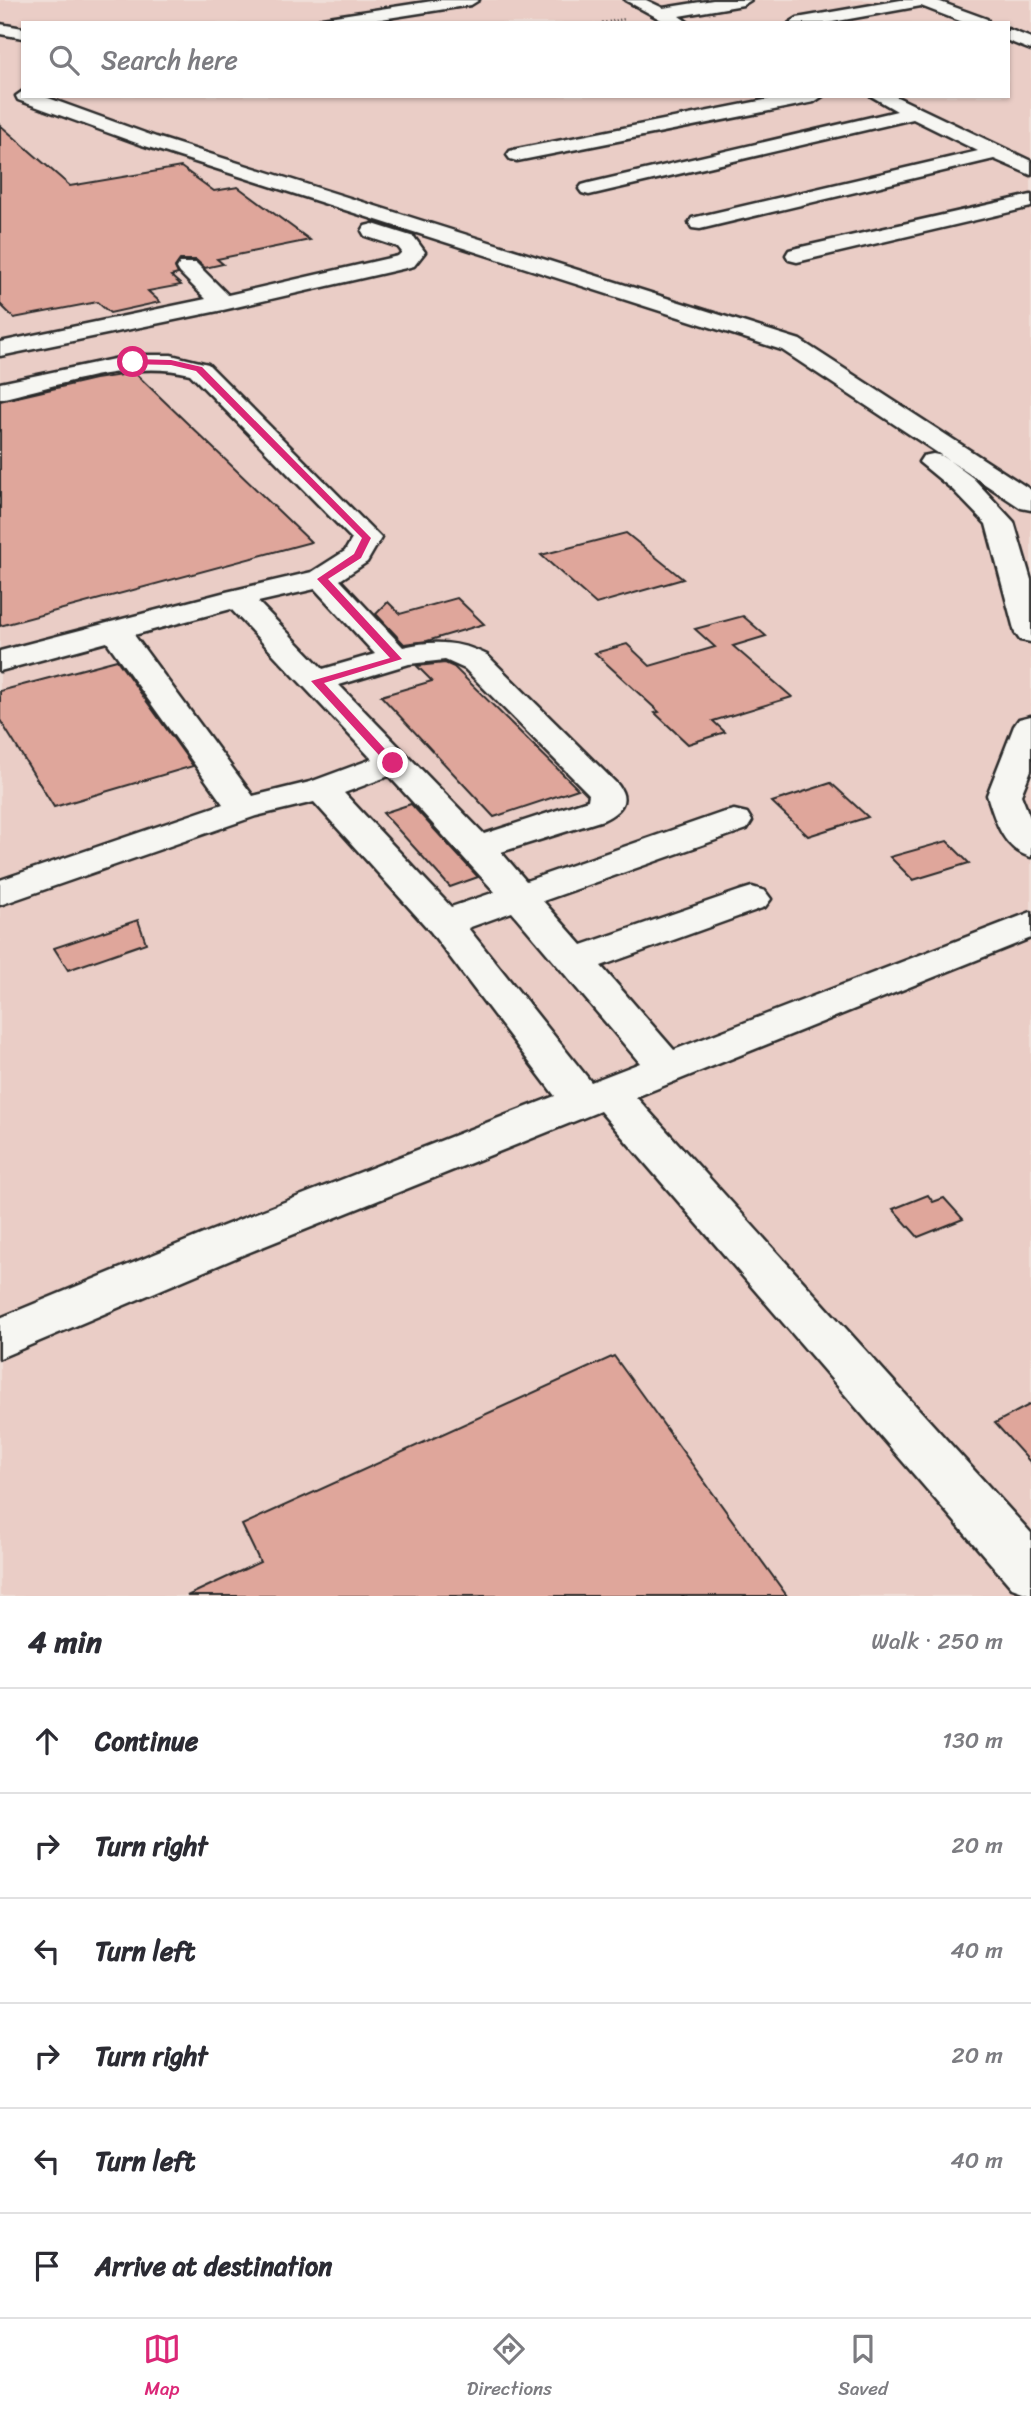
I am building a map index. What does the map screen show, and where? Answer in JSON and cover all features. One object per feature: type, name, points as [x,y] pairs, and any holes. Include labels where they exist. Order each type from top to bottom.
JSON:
[{"type":"street","points":[[335,21],[471,0]]},
{"type":"street","points":[[633,0],[678,21]]},
{"type":"street","points":[[664,13],[743,0]]},
{"type":"street","points":[[808,21],[921,0],[976,21]]},
{"type":"street","points":[[0,29],[21,33]]},
{"type":"street","points":[[1010,35],[1031,45]]},
{"type":"street","points":[[31,98],[149,141],[791,345],[1031,502]]},
{"type":"street","points":[[517,155],[804,98]]},
{"type":"street","points":[[884,98],[1031,169]]},
{"type":"street","points":[[589,189],[915,113]]},
{"type":"street","points":[[700,223],[997,152]]},
{"type":"street","points":[[797,255],[1031,201]]},
{"type":"street","points":[[0,349],[223,303],[405,261],[414,252],[406,242],[300,205]]},
{"type":"street","points":[[188,268],[223,303]]},
{"type":"street","points":[[0,391],[133,362],[171,362],[199,369],[367,538],[358,556],[322,579],[237,598],[0,661]]},
{"type":"street","points":[[788,372],[926,456],[963,484],[1000,522],[1031,634]]},
{"type":"street","points":[[322,579],[397,659]]},
{"type":"street","points":[[237,598],[477,848],[666,1067]]},
{"type":"street","points":[[114,630],[244,809]]},
{"type":"street","points":[[317,681],[442,650],[459,653],[476,662],[606,792],[606,805],[591,813],[477,848]]},
{"type":"street","points":[[1031,726],[1004,794],[1016,828],[1031,846]]},
{"type":"street","points":[[0,893],[244,809],[322,789],[393,763]]},
{"type":"street","points":[[322,789],[444,923],[595,1097],[1031,1571]]},
{"type":"street","points":[[444,923],[734,821]]},
{"type":"street","points":[[574,962],[752,899]]},
{"type":"street","points":[[0,1339],[224,1244],[1031,924]]},
{"type":"shaded area","points":[[0,0],[1031,0],[1031,1596],[0,1596]]},
{"type":"building","points":[[0,125],[70,186],[181,167],[214,191],[238,187],[310,240],[217,259],[223,264],[205,268],[196,260],[180,260],[175,267],[178,274],[171,276],[181,285],[148,291],[160,302],[110,313],[97,302],[14,318],[0,304]]},
{"type":"building","points":[[135,373],[311,542],[0,626],[0,401],[95,379]]},
{"type":"building","points":[[626,533],[683,579],[596,604],[541,555]]},
{"type":"building","points":[[457,598],[484,624],[427,641],[404,644],[376,614],[388,602],[400,614]]},
{"type":"building","points":[[743,616],[766,636],[733,646],[792,697],[713,721],[725,732],[688,744],[655,713],[659,712],[595,653],[627,644],[650,666],[715,647],[695,629]]},
{"type":"building","points":[[117,660],[193,766],[54,807],[0,720],[0,691]]},
{"type":"building","points":[[445,663],[454,667],[578,789],[494,817],[381,696],[432,681],[417,666]]},
{"type":"building","points":[[831,783],[868,817],[808,836],[772,802]]},
{"type":"building","points":[[411,804],[478,877],[450,887],[383,813]]},
{"type":"building","points":[[947,841],[969,863],[913,880],[890,857]]},
{"type":"building","points":[[138,920],[146,943],[68,970],[54,948]]},
{"type":"building","points":[[928,1195],[933,1202],[944,1198],[963,1219],[918,1237],[893,1209]]},
{"type":"building","points":[[614,1356],[787,1596],[187,1596],[260,1562],[242,1525]]},
{"type":"building","points":[[1031,1404],[1031,1463],[995,1423]]},
{"type":"route","points":[[133,362],[171,362],[199,369],[367,538],[358,556],[322,579],[397,659],[317,681],[393,763]]}]
